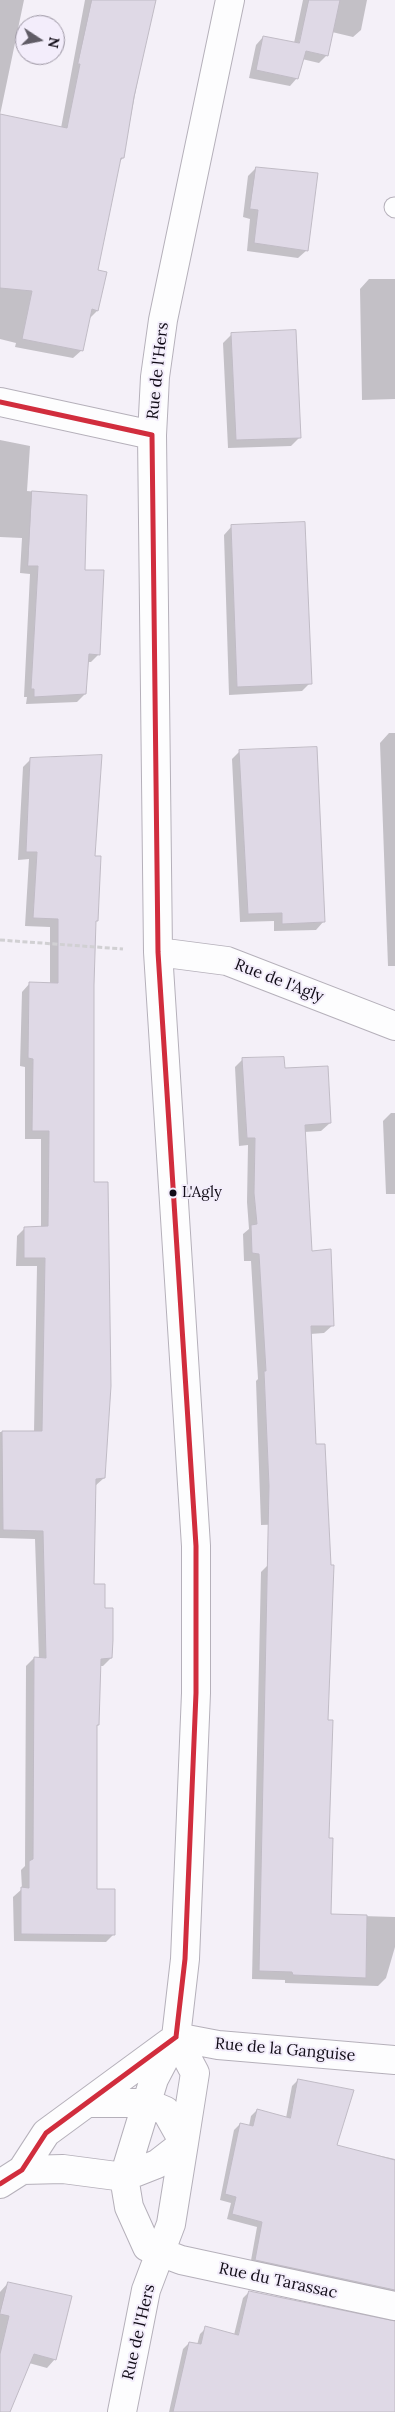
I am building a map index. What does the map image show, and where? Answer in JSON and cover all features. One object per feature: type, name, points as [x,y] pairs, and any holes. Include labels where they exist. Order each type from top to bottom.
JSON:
[{"type":"street","name":"Rue de l'Hers","points":[[161,2253],[147,2247],[129,2208],[124,2177],[154,2079],[176,2037],[185,1959],[196,1703],[196,1546],[158,952],[152,435],[155,377],[163,320],[230,0]]},
{"type":"street","points":[[0,402],[152,435]]},
{"type":"street","name":"Rue de l'Agly","points":[[158,952],[227,961],[395,1026]]},
{"type":"street","name":"Rue de l'Hers","points":[[122,2412],[146,2290],[171,2224],[195,2073],[176,2037]]},
{"type":"street","points":[[11,2177],[46,2134],[176,2037]]},
{"type":"street","name":"Rue de la Ganguise","points":[[176,2037],[218,2045],[395,2060]]},
{"type":"street","points":[[11,2177],[62,2169],[124,2177],[157,2164],[184,2143],[166,2111],[147,2103],[87,2103]]},
{"type":"street","name":"Rue du Tarassac","points":[[161,2253],[181,2260],[395,2306]]},
{"type":"path","points":[[0,940],[158,952]]},
{"type":"building","points":[[92,0],[156,0],[134,97],[124,158],[121,158],[98,270],[107,272],[98,311],[92,309],[83,351],[22,339],[32,291],[0,288],[0,114],[67,128]]},
{"type":"building","points":[[309,0],[340,0],[328,56],[306,51],[298,79],[256,70],[263,36],[299,43]]},
{"type":"building","points":[[256,167],[318,173],[308,251],[254,243],[258,210],[250,209]]},
{"type":"building","points":[[296,330],[301,438],[236,440],[231,333]]},
{"type":"building","points":[[32,491],[87,495],[85,570],[104,570],[100,655],[89,654],[86,694],[34,697],[34,689],[31,689],[38,566],[28,566]]},
{"type":"building","points":[[305,522],[312,684],[237,687],[231,525]]},
{"type":"building","points":[[317,747],[325,922],[282,924],[282,913],[248,914],[239,750]]},
{"type":"building","points":[[102,755],[95,856],[101,856],[94,985],[94,1182],[108,1182],[111,1386],[105,1478],[96,1479],[94,1584],[105,1584],[105,1608],[113,1608],[113,1640],[112,1658],[101,1659],[99,1725],[97,1725],[97,1889],[115,1889],[115,1935],[21,1934],[21,1887],[29,1888],[29,1861],[33,1859],[34,1657],[46,1658],[43,1531],[3,1530],[2,1431],[42,1431],[45,1258],[24,1258],[24,1227],[48,1226],[49,1131],[32,1131],[33,1059],[28,1058],[29,982],[58,983],[58,919],[33,918],[37,852],[26,852],[30,758]]},
{"type":"building","points":[[284,1057],[285,1068],[328,1066],[331,1123],[305,1125],[312,1251],[331,1249],[334,1326],[311,1326],[316,1444],[325,1444],[331,1565],[334,1565],[328,1720],[333,1720],[329,1838],[333,1838],[331,1914],[367,1915],[366,1978],[293,1975],[292,1972],[259,1971],[269,1486],[264,1371],[266,1371],[259,1254],[252,1253],[251,1225],[257,1224],[254,1193],[255,1138],[247,1138],[242,1058]]},
{"type":"building","points":[[298,2079],[354,2090],[337,2145],[395,2160],[395,2290],[255,2260],[262,2222],[232,2214],[236,2197],[225,2194],[240,2123],[253,2126],[257,2109],[290,2118]]},
{"type":"building","points":[[8,2282],[72,2296],[56,2360],[34,2354],[10,2412],[0,2412],[0,2354],[9,2316],[0,2314]]},
{"type":"building","points":[[249,2291],[395,2321],[395,2412],[173,2412],[189,2342],[201,2344],[205,2326],[238,2335]]},
{"type":"transit line","points":[[0,402],[152,435]]},
{"type":"transit line","points":[[152,435],[158,952],[196,1546],[196,1693],[185,1959],[176,2037]]},
{"type":"transit line","points":[[0,2184],[22,2170],[46,2133],[176,2037]]},
{"type":"place","name":"L'Agly","points":[[173,1193]]}]
